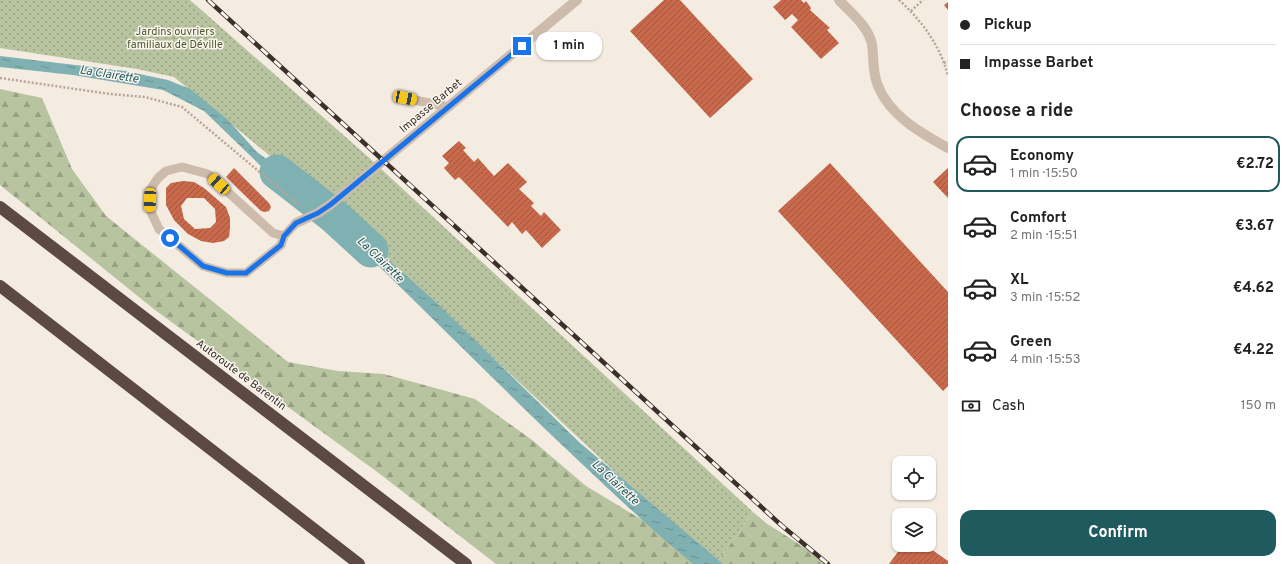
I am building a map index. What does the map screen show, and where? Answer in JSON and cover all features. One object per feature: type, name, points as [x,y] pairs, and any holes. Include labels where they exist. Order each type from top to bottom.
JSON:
[{"type":"highway","name":"Autoroute de Barentin","points":[[0,207],[466,564]]},
{"type":"highway","points":[[0,286],[359,564]]},
{"type":"street","name":"Impasse Barbet","points":[[296,223],[330,205],[577,0]]},
{"type":"street","points":[[839,0],[866,29],[872,44],[873,67],[878,86],[886,100],[904,120],[925,135],[948,148]]},
{"type":"lane","points":[[405,98],[449,106]]},
{"type":"lane","points":[[284,236],[273,233],[208,174],[182,167],[166,171],[158,178],[150,190],[150,210],[159,230],[203,266],[227,273],[246,273],[281,245],[284,236],[296,223]]},
{"type":"path","points":[[898,0],[911,11],[931,36],[944,63],[948,76]]},
{"type":"path","points":[[911,11],[923,0]]},
{"type":"path","points":[[944,63],[948,61]]},
{"type":"path","points":[[0,78],[110,94],[145,96],[182,107],[315,214]]},
{"type":"green space","name":"Jardins ouvriers familiaux de Déville","points":[[0,0],[190,0],[366,155],[753,512],[718,561],[631,487],[330,205],[174,77],[137,69],[0,48]]},
{"type":"green space","points":[[0,89],[42,98],[72,169],[106,216],[288,362],[338,371],[384,374],[475,399],[532,440],[586,486],[639,518],[718,561],[753,512],[766,523],[830,564],[496,564],[380,474],[155,310],[0,185]]},
{"type":"water","points":[[0,56],[125,71],[168,80],[190,89],[228,120],[257,152],[317,197],[312,204],[266,171],[204,111],[163,90],[73,75],[0,67]]},
{"type":"water","points":[[338,214],[439,305],[579,442],[723,564],[693,564],[664,540],[549,433],[331,220]]},
{"type":"building","points":[[664,0],[680,0],[753,79],[710,118],[630,31]]},
{"type":"building","points":[[781,0],[801,0],[804,3],[806,1],[811,8],[810,10],[830,28],[827,30],[839,43],[821,59],[791,27],[798,20],[792,14],[785,20],[773,7]]},
{"type":"building","points":[[948,2],[948,10],[944,5]]},
{"type":"building","points":[[459,141],[466,148],[463,150],[474,162],[478,158],[494,176],[508,163],[527,182],[519,189],[534,203],[531,206],[541,216],[544,212],[561,230],[542,248],[526,230],[522,234],[512,222],[508,227],[459,177],[455,180],[444,168],[449,163],[442,156]]},
{"type":"building","points":[[830,163],[948,292],[948,386],[943,391],[778,211]]},
{"type":"building","points":[[234,168],[269,203],[271,207],[269,211],[261,211],[226,177]]},
{"type":"building","points":[[948,168],[948,198],[933,182]]},
{"type":"building","points":[[183,181],[194,182],[204,188],[226,207],[230,218],[229,237],[224,241],[213,243],[201,241],[188,234],[174,220],[166,205],[166,188],[171,183]],"holes":[[[187,198],[204,198],[215,209],[216,222],[210,228],[195,229],[184,219],[181,206]]]},
{"type":"building","points":[[898,552],[935,552],[948,561],[948,564],[889,564]]},
{"type":"waterway","name":"La Clairette","points":[[277,172],[335,217],[371,250]]},
{"type":"railway","points":[[208,0],[781,525],[828,564]]},
{"type":"route","points":[[170,238],[203,266],[227,273],[246,273],[281,245],[284,236],[296,223],[318,213],[330,205],[522,46]]}]
